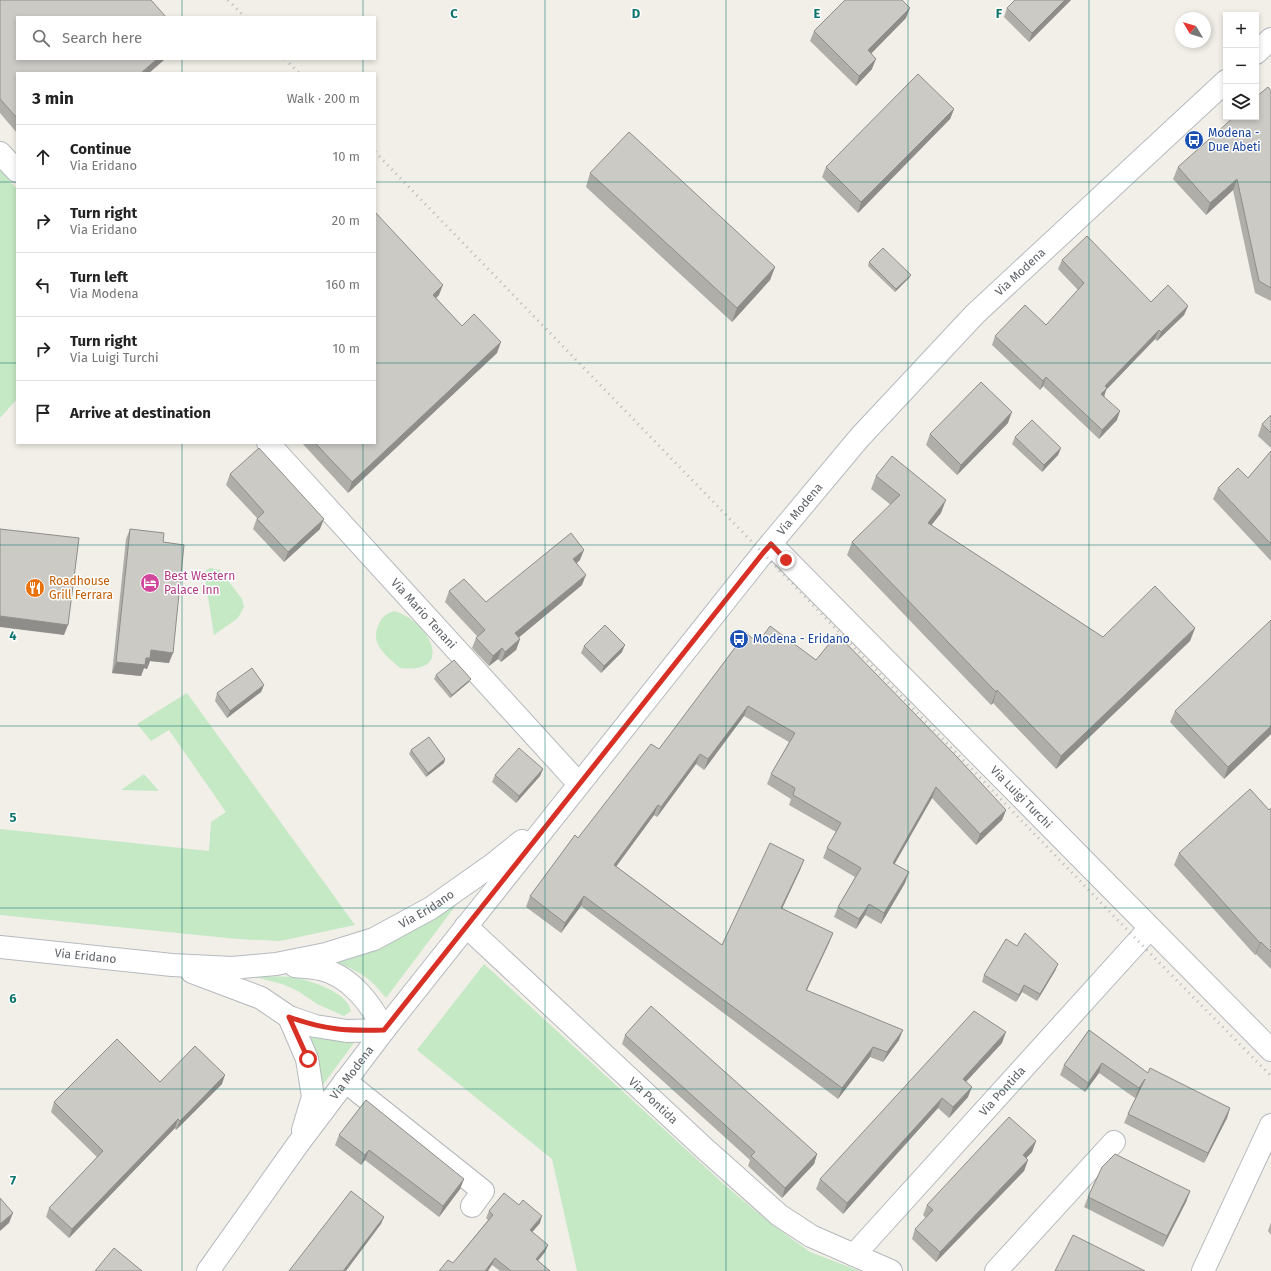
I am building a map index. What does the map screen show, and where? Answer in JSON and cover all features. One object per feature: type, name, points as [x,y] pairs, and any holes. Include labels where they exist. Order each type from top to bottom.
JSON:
[{"type":"street","points":[[1259,50],[1271,39]]},
{"type":"street","name":"Via Modena","points":[[208,1271],[298,1144],[384,1030],[555,813],[771,544],[860,437],[975,314],[1223,84]]},
{"type":"street","points":[[0,153],[16,170]]},
{"type":"street","name":"Via Mario Tenani","points":[[269,444],[579,784]]},
{"type":"street","name":"Via Luigi Turchi","points":[[771,544],[1271,1050]]},
{"type":"street","name":"Via Eridano","points":[[0,947],[172,965],[232,968],[276,964],[326,954],[374,939],[437,904],[492,865],[555,813]]},
{"type":"street","name":"Via Pontida","points":[[466,926],[704,1148],[779,1215],[812,1236],[891,1271]]},
{"type":"street","name":"Via Pontida","points":[[854,1255],[1150,928]]},
{"type":"street","name":"Via Eridano","points":[[172,965],[261,998],[289,1017],[316,1026],[347,1031],[384,1030],[376,1012],[348,982],[322,969],[276,964]]},
{"type":"street","points":[[289,1017],[308,1059],[313,1097],[298,1144]]},
{"type":"street","points":[[345,1081],[483,1191],[472,1206]]},
{"type":"street","points":[[1204,1271],[1271,1125]]},
{"type":"street","points":[[996,1271],[1114,1142]]},
{"type":"green space","points":[[0,170],[16,188],[16,400],[0,418]]},
{"type":"green space","points":[[210,568],[220,570],[242,599],[244,607],[238,618],[214,635],[204,572]]},
{"type":"green space","points":[[394,611],[406,616],[426,635],[432,646],[433,655],[428,663],[418,668],[400,668],[381,650],[376,639],[378,626],[384,616]]},
{"type":"green space","points":[[187,693],[355,925],[280,941],[237,939],[0,915],[0,829],[209,851],[211,822],[226,812],[169,730],[151,741],[137,724]]},
{"type":"green space","points":[[144,774],[159,791],[121,790]]},
{"type":"green space","points":[[462,897],[386,998],[375,985],[364,976],[353,969],[337,963],[402,937],[425,924]]},
{"type":"green space","points":[[484,964],[727,1187],[770,1223],[810,1252],[860,1271],[577,1271],[552,1159],[417,1050]]},
{"type":"green space","points":[[251,976],[292,977],[317,984],[327,988],[343,998],[351,1011],[344,1016],[317,1004],[298,991],[282,984]]},
{"type":"green space","points":[[308,1036],[356,1040],[322,1086]]},
{"type":"building","points":[[0,0],[151,0],[165,16],[16,16],[16,60],[156,60],[142,72],[16,72],[16,117],[0,99]]},
{"type":"building","points":[[845,0],[902,0],[910,8],[868,50],[876,59],[859,76],[814,31]]},
{"type":"building","points":[[1015,0],[1065,0],[1032,33],[1007,8]]},
{"type":"building","points":[[918,74],[954,109],[861,202],[826,167]]},
{"type":"building","points":[[1268,87],[1271,91],[1271,288],[1259,281],[1237,179],[1210,203],[1178,167],[1231,120],[1259,120],[1259,94]]},
{"type":"building","points":[[629,132],[775,267],[737,308],[590,173]]},
{"type":"building","points":[[376,213],[443,285],[433,295],[462,326],[474,314],[501,342],[352,482],[316,444],[376,444]]},
{"type":"building","points":[[1087,236],[1151,302],[1168,285],[1188,306],[1161,332],[1159,330],[1105,386],[1107,388],[1101,394],[1120,411],[1102,430],[1046,377],[1043,381],[995,336],[1025,305],[1046,325],[1084,283],[1062,260]]},
{"type":"building","points":[[883,248],[911,275],[896,289],[869,262]]},
{"type":"building","points":[[981,382],[1012,412],[961,465],[930,434]]},
{"type":"building","points":[[1271,415],[1271,433],[1262,424]]},
{"type":"building","points":[[1032,420],[1061,448],[1044,465],[1015,437]]},
{"type":"building","points":[[259,448],[324,519],[288,552],[257,519],[264,512],[230,474]]},
{"type":"building","points":[[1271,451],[1271,544],[1218,488],[1238,468],[1248,478]]},
{"type":"building","points":[[892,456],[946,500],[928,523],[1103,637],[1155,586],[1195,628],[1061,756],[997,690],[996,692],[852,542],[900,495],[876,476]]},
{"type":"building","name":"Roadhouse Grill Ferrara","points":[[0,529],[79,538],[68,625],[0,616]]},
{"type":"building","name":"Best Western Palace Inn","points":[[130,529],[164,533],[163,542],[184,545],[173,653],[151,650],[150,658],[146,658],[145,665],[116,662]]},
{"type":"building","points":[[571,533],[584,550],[573,559],[586,575],[515,633],[520,639],[505,652],[502,648],[493,656],[476,638],[485,630],[449,591],[464,579],[486,602]]},
{"type":"building","points":[[1271,620],[1271,726],[1228,767],[1175,711]]},
{"type":"building","points":[[605,625],[625,645],[604,666],[584,646]]},
{"type":"building","points":[[770,626],[816,660],[837,634],[957,757],[1006,810],[980,834],[936,787],[893,863],[909,872],[884,913],[869,904],[859,919],[838,907],[861,868],[827,848],[841,823],[793,795],[795,788],[771,774],[795,733],[748,706],[708,759],[700,754],[661,807],[658,805],[614,865],[722,945],[770,843],[804,860],[781,908],[833,933],[806,990],[903,1030],[887,1052],[873,1047],[842,1088],[584,896],[565,923],[530,896],[575,835],[578,838],[651,744],[659,749],[746,633],[758,643]]},
{"type":"building","points":[[454,660],[471,679],[452,695],[436,675]]},
{"type":"building","points":[[252,668],[264,685],[230,711],[217,693]]},
{"type":"building","points":[[429,737],[445,759],[428,773],[411,750]]},
{"type":"building","points":[[519,748],[543,769],[519,796],[495,775]]},
{"type":"building","points":[[1250,789],[1269,810],[1271,808],[1271,952],[1261,942],[1260,943],[1179,853]]},
{"type":"building","points":[[1025,933],[1058,964],[1040,994],[1024,985],[1019,995],[984,975],[1006,939],[1017,946]]},
{"type":"building","points":[[651,1006],[817,1154],[785,1188],[751,1156],[755,1152],[625,1035]]},
{"type":"building","points":[[974,1011],[1006,1032],[963,1079],[972,1087],[953,1107],[942,1098],[847,1203],[820,1179]]},
{"type":"building","points":[[1089,1030],[1148,1073],[1150,1068],[1230,1108],[1208,1153],[1128,1114],[1145,1079],[1139,1088],[1102,1063],[1088,1083],[1064,1065]]},
{"type":"building","points":[[117,1039],[160,1082],[195,1046],[225,1075],[180,1121],[178,1119],[72,1229],[49,1208],[103,1151],[54,1102]]},
{"type":"building","points":[[366,1100],[464,1179],[443,1206],[369,1150],[365,1155],[339,1135]]},
{"type":"building","points":[[1009,1117],[1036,1141],[1023,1155],[1028,1160],[940,1252],[915,1229],[933,1210],[927,1205]]},
{"type":"building","points":[[1115,1154],[1190,1191],[1167,1236],[1088,1197],[1102,1167]]},
{"type":"building","points":[[351,1191],[384,1217],[343,1271],[289,1271]]},
{"type":"building","points":[[504,1193],[519,1205],[523,1200],[542,1216],[530,1230],[548,1245],[536,1259],[550,1271],[511,1271],[495,1258],[485,1271],[439,1271],[448,1260],[453,1263],[493,1215],[489,1211]]},
{"type":"building","points":[[0,1198],[13,1213],[0,1224]]},
{"type":"building","points":[[1073,1235],[1145,1271],[1055,1271]]},
{"type":"building","points":[[114,1248],[142,1271],[95,1271]]},
{"type":"railway","points":[[228,0],[244,16]]},
{"type":"railway","points":[[286,60],[298,72]]},
{"type":"railway","points":[[376,153],[1138,941],[1271,1076]]},
{"type":"place","name":"Modena - Due Abeti","points":[[1194,140]]},
{"type":"place","name":"Best Western Palace Inn","points":[[150,583]]},
{"type":"place","name":"Roadhouse Grill Ferrara","points":[[35,588]]},
{"type":"place","name":"Modena - Eridano","points":[[739,639]]},
{"type":"route","points":[[308,1059],[289,1017],[316,1026],[347,1031],[384,1030],[763,553],[771,544],[786,560]]}]
